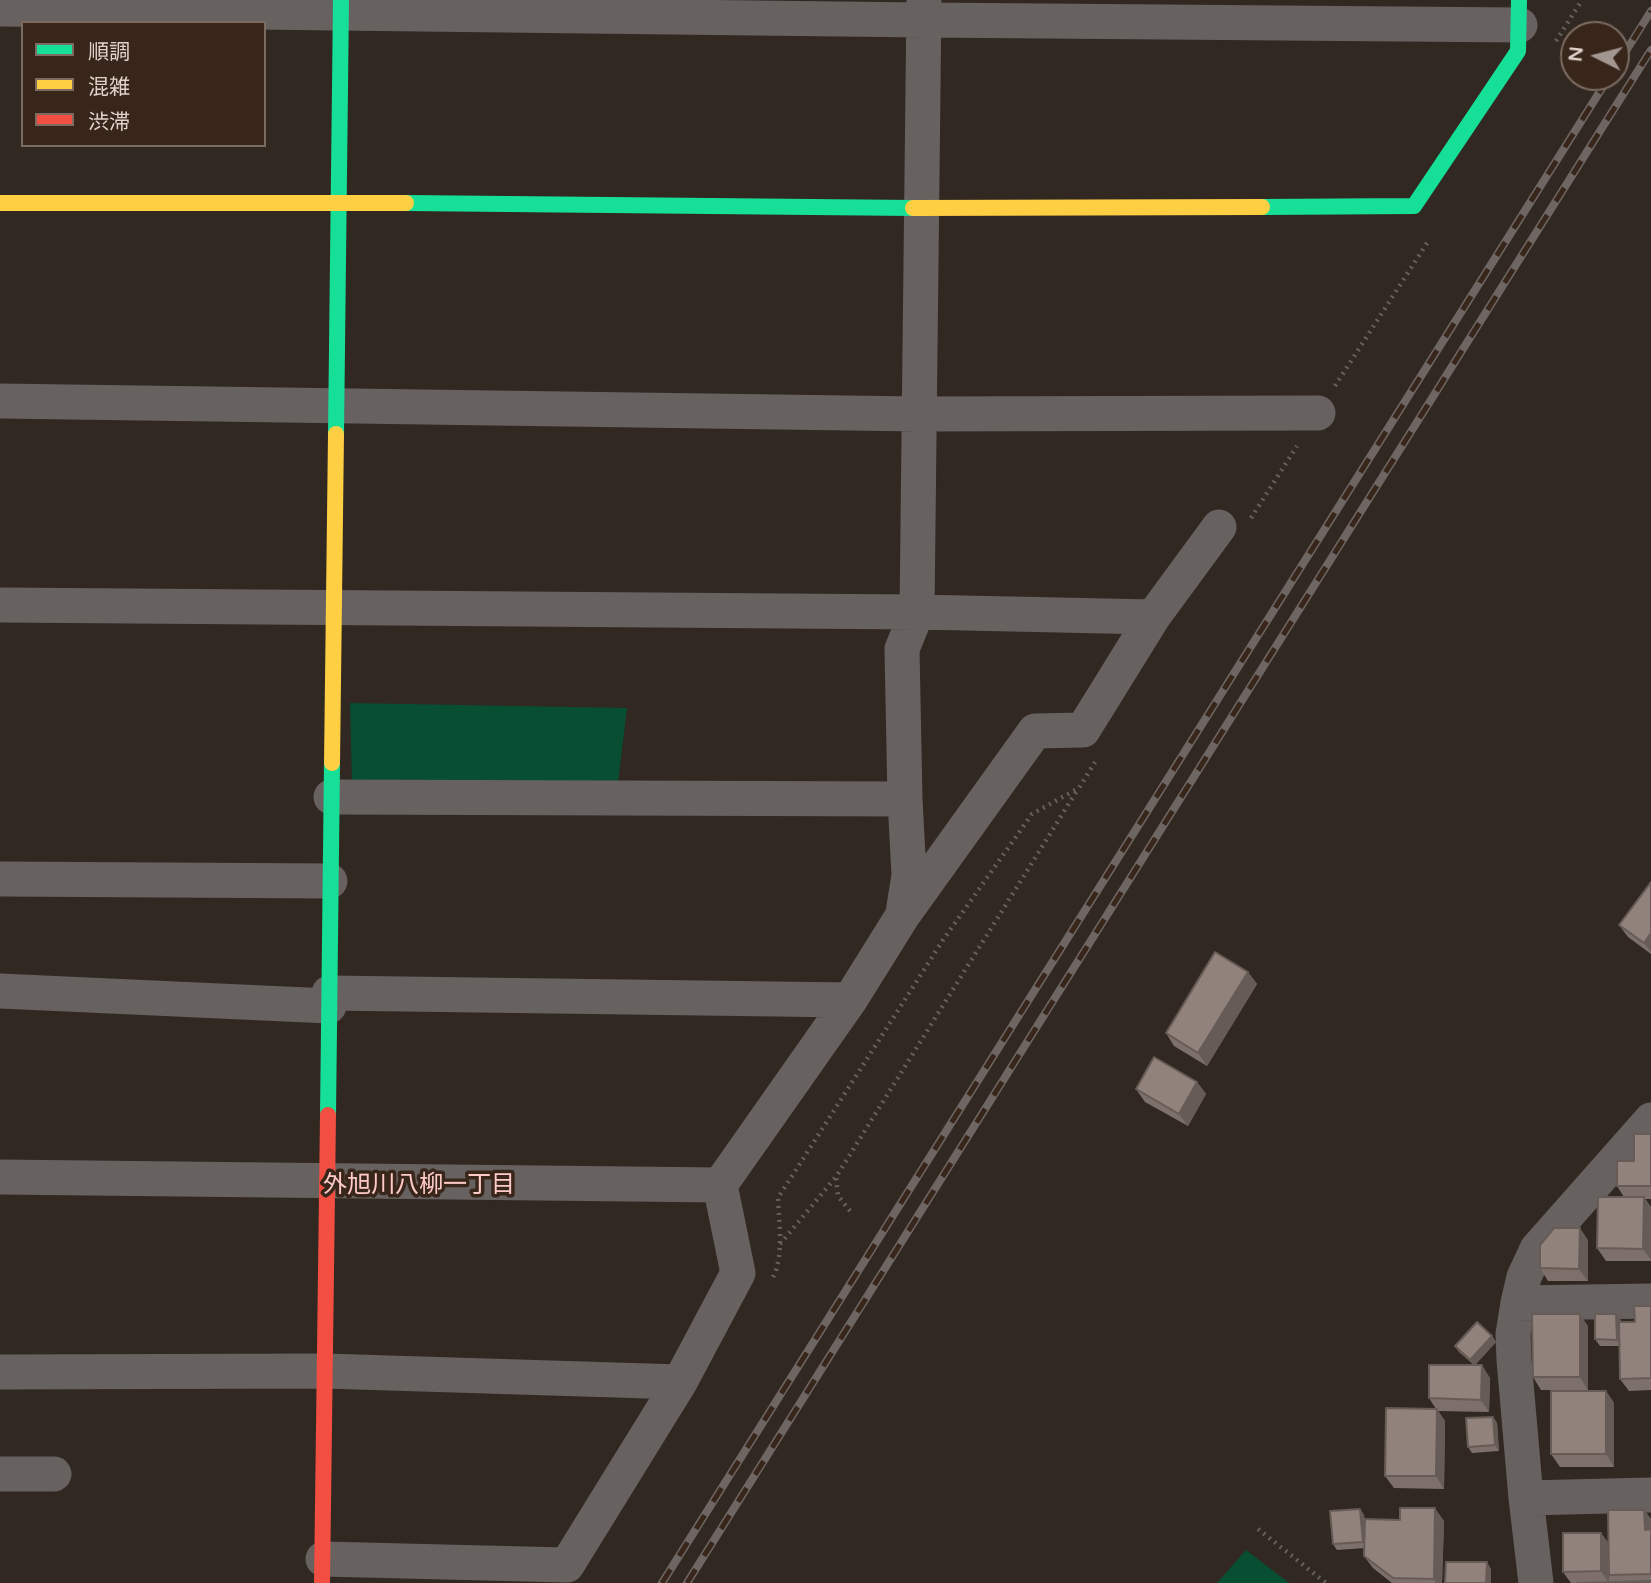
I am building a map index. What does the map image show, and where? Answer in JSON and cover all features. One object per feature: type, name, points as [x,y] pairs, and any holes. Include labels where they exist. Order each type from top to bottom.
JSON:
[{"type":"street","points":[[0,9],[340,6],[1520,13],[1518,51],[1414,206],[922,208],[338,202],[0,202]]},
{"type":"street","points":[[340,6],[323,1571],[562,1574],[680,1382],[738,1273],[720,1185],[850,1000],[903,915],[1035,731],[1083,730],[1153,617],[1235,522]]},
{"type":"street","points":[[903,915],[909,876],[902,649],[917,612],[924,10]]},
{"type":"street","points":[[0,401],[919,414],[1318,413]]},
{"type":"street","points":[[0,605],[917,612],[1153,617]]},
{"type":"street","points":[[331,797],[905,799]]},
{"type":"street","points":[[0,879],[330,881]]},
{"type":"street","points":[[0,991],[329,999],[850,1000]]},
{"type":"street","points":[[1536,1583],[1514,1360],[1513,1334],[1524,1277],[1537,1249],[1651,1120]]},
{"type":"street","points":[[0,1177],[720,1185]]},
{"type":"street","points":[[1518,1303],[1651,1301]]},
{"type":"street","points":[[0,1372],[325,1371],[680,1382]]},
{"type":"street","points":[[0,1474],[54,1474]]},
{"type":"street","points":[[1526,1498],[1651,1495]]},
{"type":"path","points":[[1550,50],[1582,0]]},
{"type":"path","points":[[1235,522],[1318,413],[1430,237]]},
{"type":"path","points":[[780,1244],[836,1177],[1101,753]]},
{"type":"path","points":[[769,1285],[776,1273],[780,1244],[778,1198],[943,940],[1032,814],[1079,788]]},
{"type":"path","points":[[836,1177],[838,1196],[850,1211]]},
{"type":"path","points":[[1258,1529],[1326,1583]]},
{"type":"green space","points":[[350,703],[627,708],[618,783],[352,782]]},
{"type":"green space","points":[[1246,1550],[1289,1583],[1217,1583]]},
{"type":"building","points":[[1651,882],[1651,933],[1644,943],[1619,925]]},
{"type":"building","points":[[1215,952],[1248,972],[1198,1053],[1166,1033]]},
{"type":"building","points":[[1154,1057],[1197,1082],[1179,1114],[1136,1089]]},
{"type":"building","points":[[1634,1134],[1651,1134],[1651,1186],[1617,1186],[1617,1161],[1634,1161]]},
{"type":"building","points":[[1598,1197],[1644,1197],[1643,1249],[1597,1248]]},
{"type":"building","points":[[1554,1228],[1580,1228],[1579,1269],[1540,1268],[1540,1245]]},
{"type":"building","points":[[1634,1306],[1651,1306],[1651,1378],[1620,1379],[1619,1322],[1635,1322]]},
{"type":"building","points":[[1532,1314],[1580,1314],[1580,1377],[1533,1377]]},
{"type":"building","points":[[1595,1314],[1616,1314],[1617,1340],[1595,1339]]},
{"type":"building","points":[[1477,1322],[1492,1336],[1470,1360],[1455,1346]]},
{"type":"building","points":[[1429,1365],[1482,1365],[1481,1400],[1429,1398]]},
{"type":"building","points":[[1551,1391],[1606,1391],[1606,1454],[1551,1454]]},
{"type":"building","points":[[1386,1408],[1437,1409],[1436,1476],[1385,1476]]},
{"type":"building","points":[[1493,1417],[1495,1445],[1468,1447],[1466,1418]]},
{"type":"building","points":[[1400,1508],[1435,1508],[1434,1579],[1393,1578],[1364,1556],[1365,1519],[1400,1520]]},
{"type":"building","points":[[1360,1509],[1363,1542],[1333,1544],[1330,1511]]},
{"type":"building","points":[[1608,1510],[1644,1510],[1645,1530],[1651,1529],[1651,1574],[1609,1575]]},
{"type":"building","points":[[1563,1533],[1601,1533],[1601,1571],[1563,1572]]},
{"type":"building","points":[[1446,1562],[1487,1562],[1486,1583],[1445,1583]]},
{"type":"building","points":[[1651,1581],[1651,1583],[1577,1583]]},
{"type":"railway","points":[[1630,45],[1651,11]]},
{"type":"railway","points":[[687,1583],[1651,50]]},
{"type":"railway","points":[[662,1583],[1600,91]]},
{"type":"traffic: fast","points":[[336,434],[341,0]]},
{"type":"traffic: fast","points":[[1262,207],[1414,206],[1518,51],[1519,0]]},
{"type":"traffic: fast","points":[[406,203],[913,208]]},
{"type":"traffic: fast","points":[[328,1115],[332,763]]},
{"type":"traffic: slow","points":[[0,203],[406,203]]},
{"type":"traffic: slow","points":[[913,208],[1262,207]]},
{"type":"traffic: slow","points":[[332,763],[336,434]]},
{"type":"traffic: jam","points":[[322,1583],[328,1115]]},
{"type":"district","name":"外旭川八柳一丁目","points":[[419,1186]]}]
